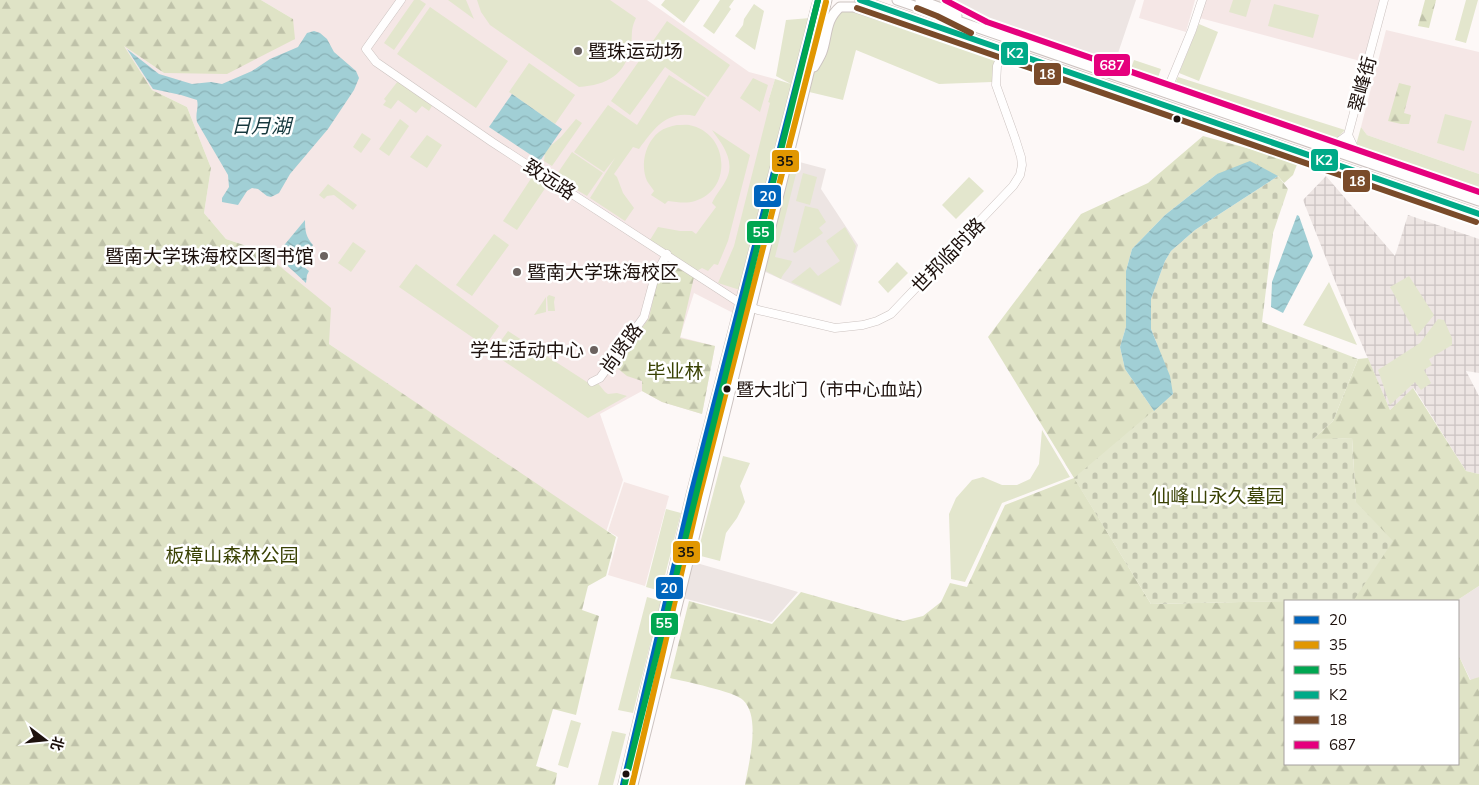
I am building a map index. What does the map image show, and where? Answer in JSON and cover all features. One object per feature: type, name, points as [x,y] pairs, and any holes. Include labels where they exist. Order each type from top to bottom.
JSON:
[{"type":"main road","points":[[811,0],[812,22]]},
{"type":"main road","points":[[623,785],[690,501],[818,0]]},
{"type":"main road","points":[[633,785],[827,0]]},
{"type":"main road","points":[[860,0],[1479,214]]},
{"type":"main road","points":[[897,0],[1479,201]]},
{"type":"main road","points":[[920,0],[941,8],[984,30]]},
{"type":"main road","points":[[808,78],[822,53],[830,21],[840,7],[854,7],[936,34],[968,37]]},
{"type":"street","name":"致远路","points":[[400,0],[366,49],[376,62],[492,142],[740,303]]},
{"type":"street","points":[[1166,93],[1192,30],[1202,0]]},
{"type":"street","name":"翠峰街","points":[[1317,145],[1336,143],[1348,135],[1384,0]]},
{"type":"street","name":"世邦临时路","points":[[740,303],[751,308],[835,328],[863,325],[891,314],[1013,186],[1020,175],[1022,165],[1019,150],[996,85],[997,66],[1004,50]]},
{"type":"street","points":[[1348,135],[1356,150],[1372,164]]},
{"type":"street","name":"尚贤路","points":[[592,382],[600,378],[644,317],[655,276],[667,254]]},
{"type":"shaded area","name":"暨南大学珠海校区","points":[[261,0],[647,0],[749,72],[775,79],[768,102],[790,108],[737,315],[694,293],[680,337],[715,346],[702,414],[662,402],[642,391],[600,414],[623,480],[606,532],[329,344],[261,251],[226,239],[204,213],[211,168],[187,107],[152,90],[123,45],[164,73],[293,19]]},
{"type":"shaded area","points":[[933,0],[1136,0],[1115,62]]},
{"type":"shaded area","points":[[1144,0],[1195,0],[1186,32],[1139,18]]},
{"type":"shaded area","points":[[1205,0],[1381,0],[1364,62],[1200,18]]},
{"type":"shaded area","points":[[1386,30],[1479,52],[1479,174],[1367,135],[1361,127]]},
{"type":"shaded area","points":[[788,159],[826,169],[821,189],[858,245],[841,306],[761,270]]},
{"type":"shaded area","points":[[1326,176],[1395,256],[1408,215],[1479,239],[1479,373],[1466,371],[1479,396],[1479,474],[1466,471],[1414,388],[1390,410],[1339,291],[1303,200]]},
{"type":"shaded area","points":[[624,482],[669,496],[645,586],[608,575],[618,537],[608,531]]},
{"type":"shaded area","points":[[693,562],[798,592],[772,622],[683,598]]},
{"type":"shaded area","points":[[1479,586],[1479,677],[1471,681],[1459,656],[1458,600]]},
{"type":"green space","name":"板樟山森林公园","points":[[0,0],[261,0],[293,19],[295,39],[227,74],[164,73],[124,46],[152,90],[187,107],[211,168],[204,213],[226,239],[261,251],[331,308],[329,344],[616,537],[606,576],[588,586],[582,610],[599,616],[576,715],[553,709],[536,766],[557,773],[555,785],[0,785]]},
{"type":"green space","points":[[414,0],[420,0],[426,4],[394,50],[384,43]]},
{"type":"green space","points":[[448,0],[466,0],[474,19]]},
{"type":"green space","name":"暨珠运动场","points":[[477,0],[610,0],[636,18],[625,64],[620,71],[606,81],[579,87],[490,25],[481,12]]},
{"type":"green space","points":[[665,0],[700,0],[684,23],[661,5]]},
{"type":"green space","points":[[720,0],[734,0],[729,7],[731,9],[714,34],[703,26]]},
{"type":"green space","points":[[1233,0],[1251,0],[1246,17],[1229,12]]},
{"type":"green space","points":[[1425,0],[1436,0],[1429,28],[1418,26]]},
{"type":"green space","points":[[1466,0],[1478,0],[1466,43],[1455,40]]},
{"type":"green space","points":[[754,4],[764,11],[755,50],[735,36]]},
{"type":"green space","points":[[1274,4],[1319,15],[1313,38],[1268,26]]},
{"type":"green space","points":[[430,7],[508,61],[476,108],[397,54]]},
{"type":"green space","points":[[840,7],[968,38],[1003,50],[992,82],[939,84],[856,50],[843,100],[805,91],[830,21]]},
{"type":"green space","points":[[810,18],[740,290],[718,283],[734,246],[775,79],[791,84],[776,76],[786,20]]},
{"type":"green space","points":[[667,21],[730,65],[708,97],[665,67],[630,115],[611,101]]},
{"type":"green space","points":[[1199,24],[1218,32],[1199,81],[1179,73]]},
{"type":"green space","points":[[1134,60],[1161,69],[1157,80],[1130,71]]},
{"type":"green space","points":[[529,63],[575,95],[555,124],[509,92]]},
{"type":"green space","points":[[669,75],[706,98],[695,116],[676,116],[662,123],[639,149],[633,147],[614,174],[623,193],[634,208],[625,221],[590,198],[615,158],[604,172],[574,152],[608,105],[637,125]]},
{"type":"green space","points":[[1178,77],[1345,130],[1335,140],[1318,142],[1172,91]]},
{"type":"green space","points":[[753,78],[768,85],[760,112],[740,98]]},
{"type":"green space","points":[[398,81],[433,104],[429,111],[422,106],[416,113],[398,100],[391,109],[383,105],[386,101],[384,99]]},
{"type":"green space","points":[[1399,83],[1411,86],[1404,113],[1411,115],[1409,124],[1388,121]]},
{"type":"green space","points":[[1445,114],[1472,121],[1464,151],[1437,143]]},
{"type":"green space","points":[[400,119],[409,126],[389,156],[379,149]]},
{"type":"green space","points":[[576,119],[582,123],[552,166],[544,161],[548,148],[561,137]]},
{"type":"green space","points":[[677,125],[693,126],[705,132],[714,140],[719,151],[720,175],[715,186],[707,195],[692,202],[668,201],[665,204],[651,195],[654,191],[645,175],[644,161],[647,148],[654,137],[663,129]]},
{"type":"green space","points":[[1361,127],[1367,135],[1479,174],[1479,192],[1376,160],[1356,145]]},
{"type":"green space","points":[[712,130],[750,155],[728,241],[718,265],[714,264],[708,271],[702,268],[697,271],[650,240],[658,227],[692,231],[696,234],[716,207],[712,203],[727,178],[729,165],[726,152]]},
{"type":"green space","points":[[362,133],[371,139],[361,153],[353,147]]},
{"type":"green space","points":[[427,135],[442,145],[427,168],[410,157]]},
{"type":"green space","points":[[1203,136],[1298,162],[1293,175],[1284,183],[1278,176],[1217,174],[1165,215],[1132,249],[1126,271],[1126,327],[1120,347],[1125,369],[1154,411],[1075,479],[1151,604],[1284,601],[1284,765],[1459,765],[1459,656],[1470,680],[1479,677],[1479,785],[745,785],[753,728],[748,708],[743,700],[709,687],[670,678],[689,601],[772,624],[801,592],[903,621],[923,616],[941,602],[950,583],[967,587],[1005,505],[1074,478],[988,337],[1081,214],[1148,183]]},
{"type":"green space","points":[[572,152],[603,173],[587,196],[555,177]]},
{"type":"green space","points":[[789,161],[801,164],[798,174],[796,174],[775,257],[792,261],[781,279],[762,269]]},
{"type":"green space","points":[[803,173],[817,177],[810,205],[796,201]]},
{"type":"green space","points":[[534,174],[548,184],[517,230],[503,221]]},
{"type":"green space","name":"仙峰山永久墓园","points":[[1278,176],[1288,189],[1273,233],[1262,322],[1358,359],[1333,421],[1313,439],[1352,438],[1356,502],[1393,541],[1354,600],[1151,604],[1074,478],[1173,394],[1151,329],[1151,299],[1165,261],[1171,251],[1195,230]]},
{"type":"green space","points":[[969,177],[984,191],[956,219],[942,205]]},
{"type":"green space","points":[[328,184],[357,205],[353,210],[334,195],[327,196],[324,199],[319,195]]},
{"type":"green space","points":[[805,206],[818,209],[826,222],[819,228],[823,233],[795,253],[793,252]]},
{"type":"green space","points":[[845,227],[856,246],[840,305],[791,282],[810,267],[818,276],[840,261],[826,241]]},
{"type":"green space","points":[[494,234],[509,245],[472,296],[456,285]]},
{"type":"green space","points":[[353,242],[366,251],[351,272],[338,263]]},
{"type":"green space","name":"毕业林","points":[[669,262],[694,277],[680,338],[715,346],[702,414],[662,402],[642,391],[642,381],[627,376],[617,368],[613,368],[649,318],[656,286]]},
{"type":"green space","points":[[897,262],[908,273],[888,293],[878,282]]},
{"type":"green space","points":[[416,264],[499,326],[485,346],[399,287]]},
{"type":"green space","points":[[1409,276],[1434,315],[1417,336],[1390,287]]},
{"type":"green space","points":[[1329,282],[1357,345],[1303,325]]},
{"type":"green space","points":[[549,295],[555,297],[555,311],[548,311],[547,297]]},
{"type":"green space","points":[[546,297],[546,312],[534,315]]},
{"type":"green space","points":[[1438,319],[1444,320],[1452,338],[1452,345],[1429,359],[1432,365],[1424,370],[1431,383],[1421,390],[1415,382],[1390,405],[1378,370],[1420,343]]},
{"type":"green space","points":[[508,331],[590,384],[597,382],[608,394],[617,393],[627,396],[588,418],[492,353]]},
{"type":"green space","points":[[1368,358],[1390,410],[1413,388],[1466,471],[1479,474],[1479,586],[1458,600],[1354,600],[1356,502],[1352,438],[1312,440],[1333,421],[1358,359]]},
{"type":"green space","points":[[1042,430],[1070,477],[1002,503],[965,582],[951,579],[949,514],[956,498],[972,480],[983,477],[1002,485],[1017,485],[1030,479],[1039,464]]},
{"type":"green space","points":[[723,456],[750,463],[740,486],[745,502],[737,518],[726,533],[720,561],[697,555]]},
{"type":"green space","points":[[666,509],[681,513],[661,591],[646,587]]},
{"type":"green space","points":[[647,597],[661,601],[633,713],[618,710]]},
{"type":"green space","points":[[571,720],[581,723],[568,768],[558,765]]},
{"type":"green space","points":[[612,731],[626,734],[613,785],[598,785]]},
{"type":"water","name":"日月湖","points":[[314,31],[327,39],[334,52],[356,71],[359,78],[354,90],[328,129],[290,174],[279,193],[271,197],[258,189],[252,188],[247,191],[238,205],[222,202],[222,198],[229,187],[228,175],[197,122],[197,100],[153,89],[127,49],[159,74],[192,84],[211,82],[222,84],[298,47],[307,33]]},
{"type":"water","points":[[512,94],[562,129],[540,161],[489,127]]},
{"type":"water","points":[[1250,161],[1278,176],[1195,230],[1171,251],[1165,261],[1151,299],[1151,329],[1170,376],[1173,394],[1154,411],[1125,369],[1120,347],[1126,327],[1126,271],[1132,249],[1165,215],[1217,174]]},
{"type":"water","points":[[1297,215],[1313,256],[1283,313],[1271,307],[1272,282]]},
{"type":"water","points":[[305,220],[306,234],[313,245],[300,264],[309,271],[306,283],[276,255]]},
{"type":"transit line","name":"20","points":[[623,785],[691,495],[818,0]]},
{"type":"transit line","name":"55","points":[[625,783],[818,0]]},
{"type":"transit line","name":"K2","points":[[860,0],[1479,214]]},
{"type":"transit line","name":"687","points":[[945,0],[987,22],[1479,192]]},
{"type":"transit line","name":"35","points":[[632,785],[699,497],[826,2]]},
{"type":"transit line","name":"18","points":[[857,8],[1476,222]]},
{"type":"transit line","name":"18","points":[[917,8],[971,33]]},
{"type":"place","name":"暨珠运动场","points":[[578,51]]},
{"type":"place","name":"暨南大学珠海校区图书馆","points":[[324,256]]},
{"type":"place","name":"暨南大学珠海校区","points":[[517,272]]},
{"type":"place","name":"学生活动中心","points":[[594,350]]},
{"type":"place","name":"暨大北门（市中心血站）","points":[[727,389]]}]
